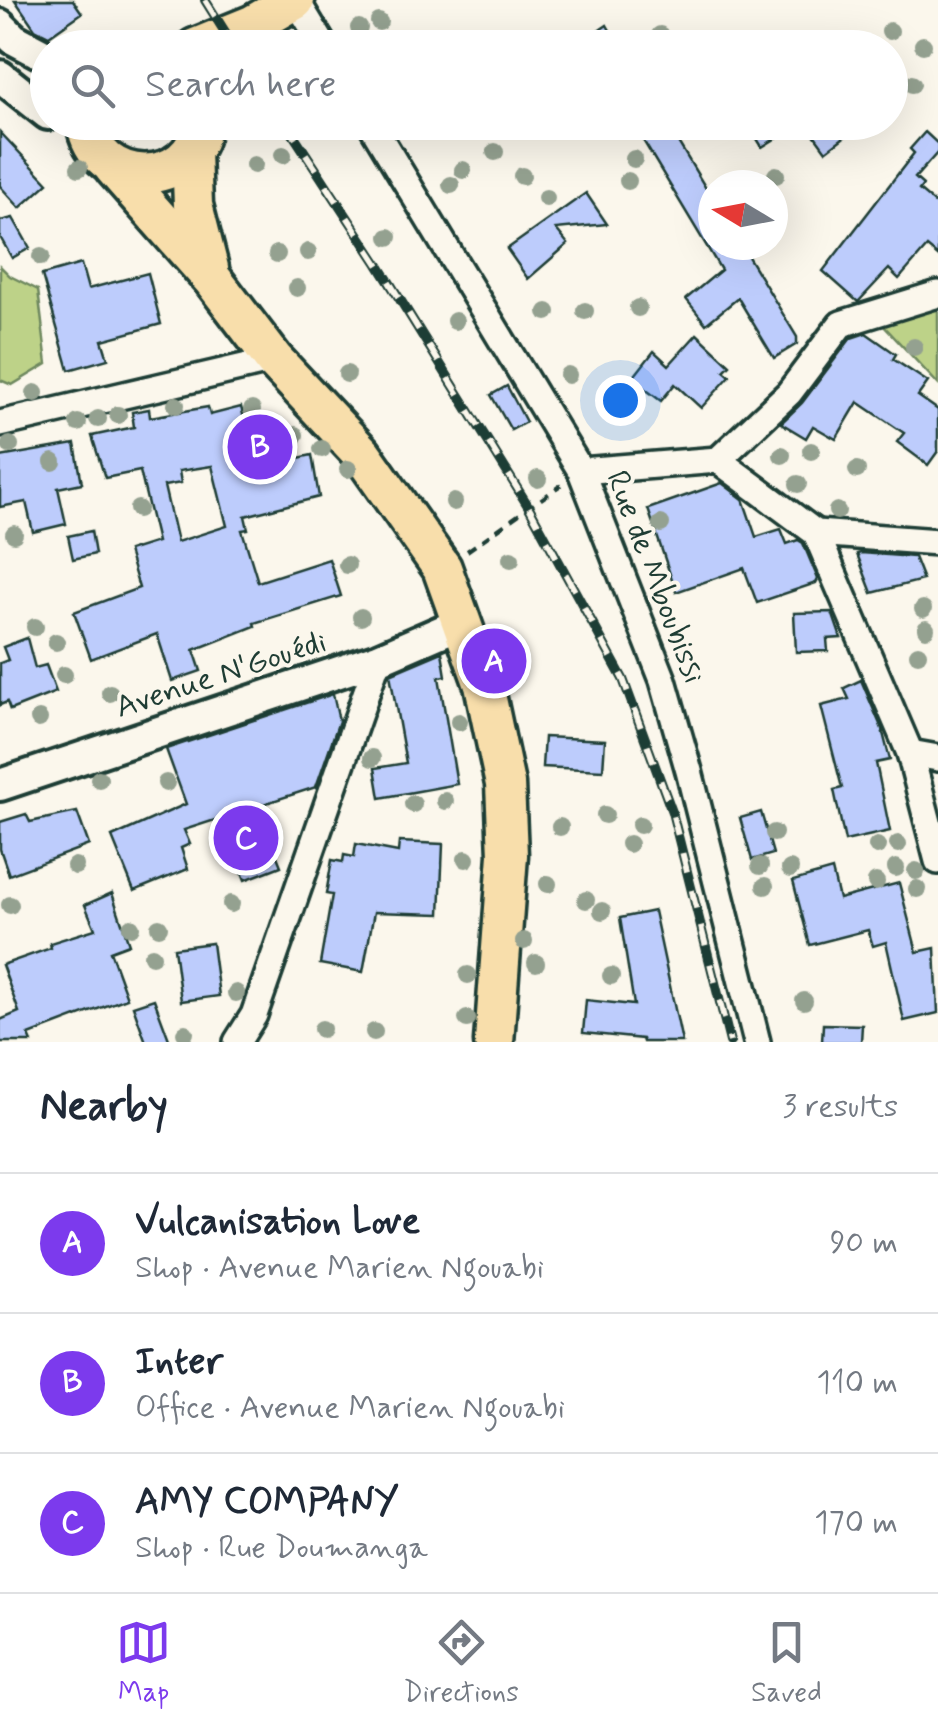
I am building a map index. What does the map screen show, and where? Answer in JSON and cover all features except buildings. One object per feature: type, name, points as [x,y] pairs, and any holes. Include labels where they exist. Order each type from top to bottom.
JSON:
[{"type":"main road","points":[[253,30],[295,0]]},
{"type":"main road","points":[[100,148],[134,175],[154,175],[175,167],[195,140]]},
{"type":"main road","points":[[196,140],[193,205],[212,280]]},
{"type":"main road","points":[[100,148],[274,360],[362,454],[442,568],[484,686],[505,784],[508,855],[494,1042]]},
{"type":"street","points":[[295,0],[313,30]]},
{"type":"street","points":[[0,25],[30,48]]},
{"type":"street","points":[[0,75],[30,71]]},
{"type":"street","points":[[0,75],[30,100]]},
{"type":"street","points":[[0,101],[30,110]]},
{"type":"street","name":"Rue de Mboubissi","points":[[381,140],[580,471],[663,680],[757,1042]]},
{"type":"street","points":[[580,471],[718,460],[788,393],[841,324],[938,294]]},
{"type":"street","points":[[0,424],[274,360]]},
{"type":"street","points":[[718,460],[816,532],[910,753],[938,862]]},
{"type":"street","points":[[816,532],[938,542]]},
{"type":"street","name":"Avenue N'Gouédi","points":[[0,786],[378,659],[461,622]]},
{"type":"street","points":[[237,1042],[254,1015],[378,659]]},
{"type":"street","points":[[910,753],[938,758]]},
{"type":"path","points":[[442,568],[580,471]]},
{"type":"green space","points":[[0,266],[10,276],[38,290],[47,364],[12,385],[0,380]]},
{"type":"green space","points":[[938,306],[938,384],[883,325]]},
{"type":"railway","points":[[205,0],[224,30]]},
{"type":"railway","points":[[297,140],[530,509],[623,679],[672,812],[730,1042]]},
{"type":"place","name":"Inter","points":[[260,447]]},
{"type":"place","name":"Vulcanisation Love","points":[[494,661]]},
{"type":"place","name":"AMY COMPANY","points":[[246,838]]}]
